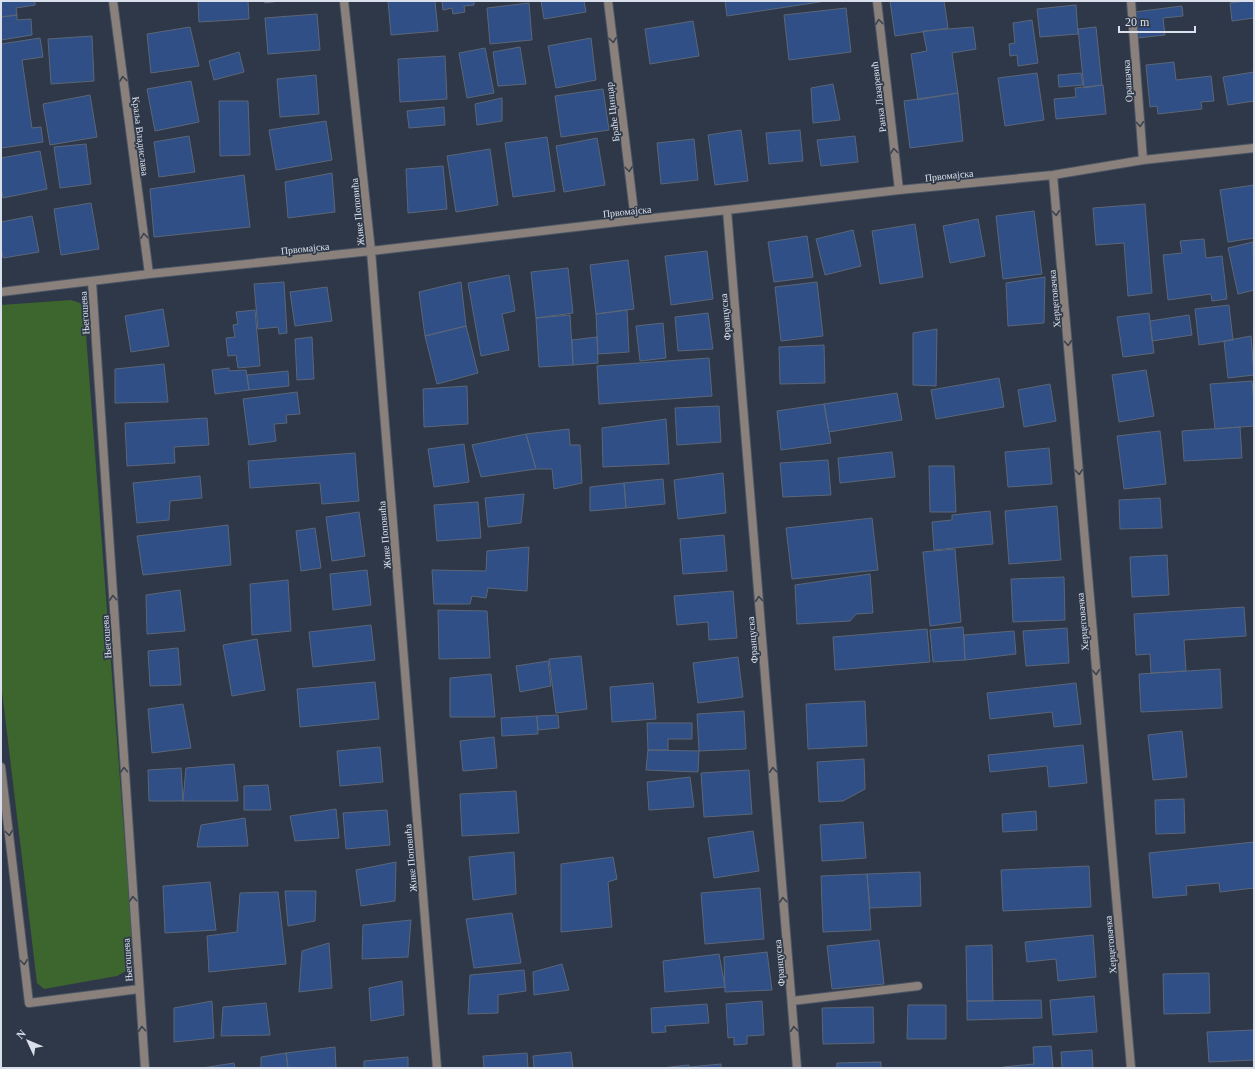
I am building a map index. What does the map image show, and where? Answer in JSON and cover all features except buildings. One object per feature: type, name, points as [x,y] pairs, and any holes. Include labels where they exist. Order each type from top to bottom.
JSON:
[{"type":"street","name":"Краља Владислава","points":[[113,1],[149,274]]},
{"type":"street","name":"Жике Поповића","points":[[344,1],[371,251],[437,1068]]},
{"type":"street","name":"Браће Цинцар","points":[[608,1],[635,220]]},
{"type":"street","name":"Ранка Лазаревић","points":[[877,1],[899,190]]},
{"type":"street","name":"Орашачка","points":[[1131,1],[1143,160]]},
{"type":"street","name":"Првомајска","points":[[1,292],[899,190],[1053,175],[1143,160],[1254,148]]},
{"type":"street","name":"Херцеговачка","points":[[1053,175],[1131,1068]]},
{"type":"street","name":"Француска","points":[[726,210],[797,1068]]},
{"type":"street","name":"Његошева","points":[[92,282],[145,1068]]},
{"type":"street","name":"Његошева","points":[[1,767],[29,1003],[139,990]]},
{"type":"street","points":[[792,1001],[918,986]]},
{"type":"green space","points":[[71,300],[80,303],[84,309],[134,963],[126,971],[117,976],[44,989],[37,983],[1,683],[1,305]]}]
